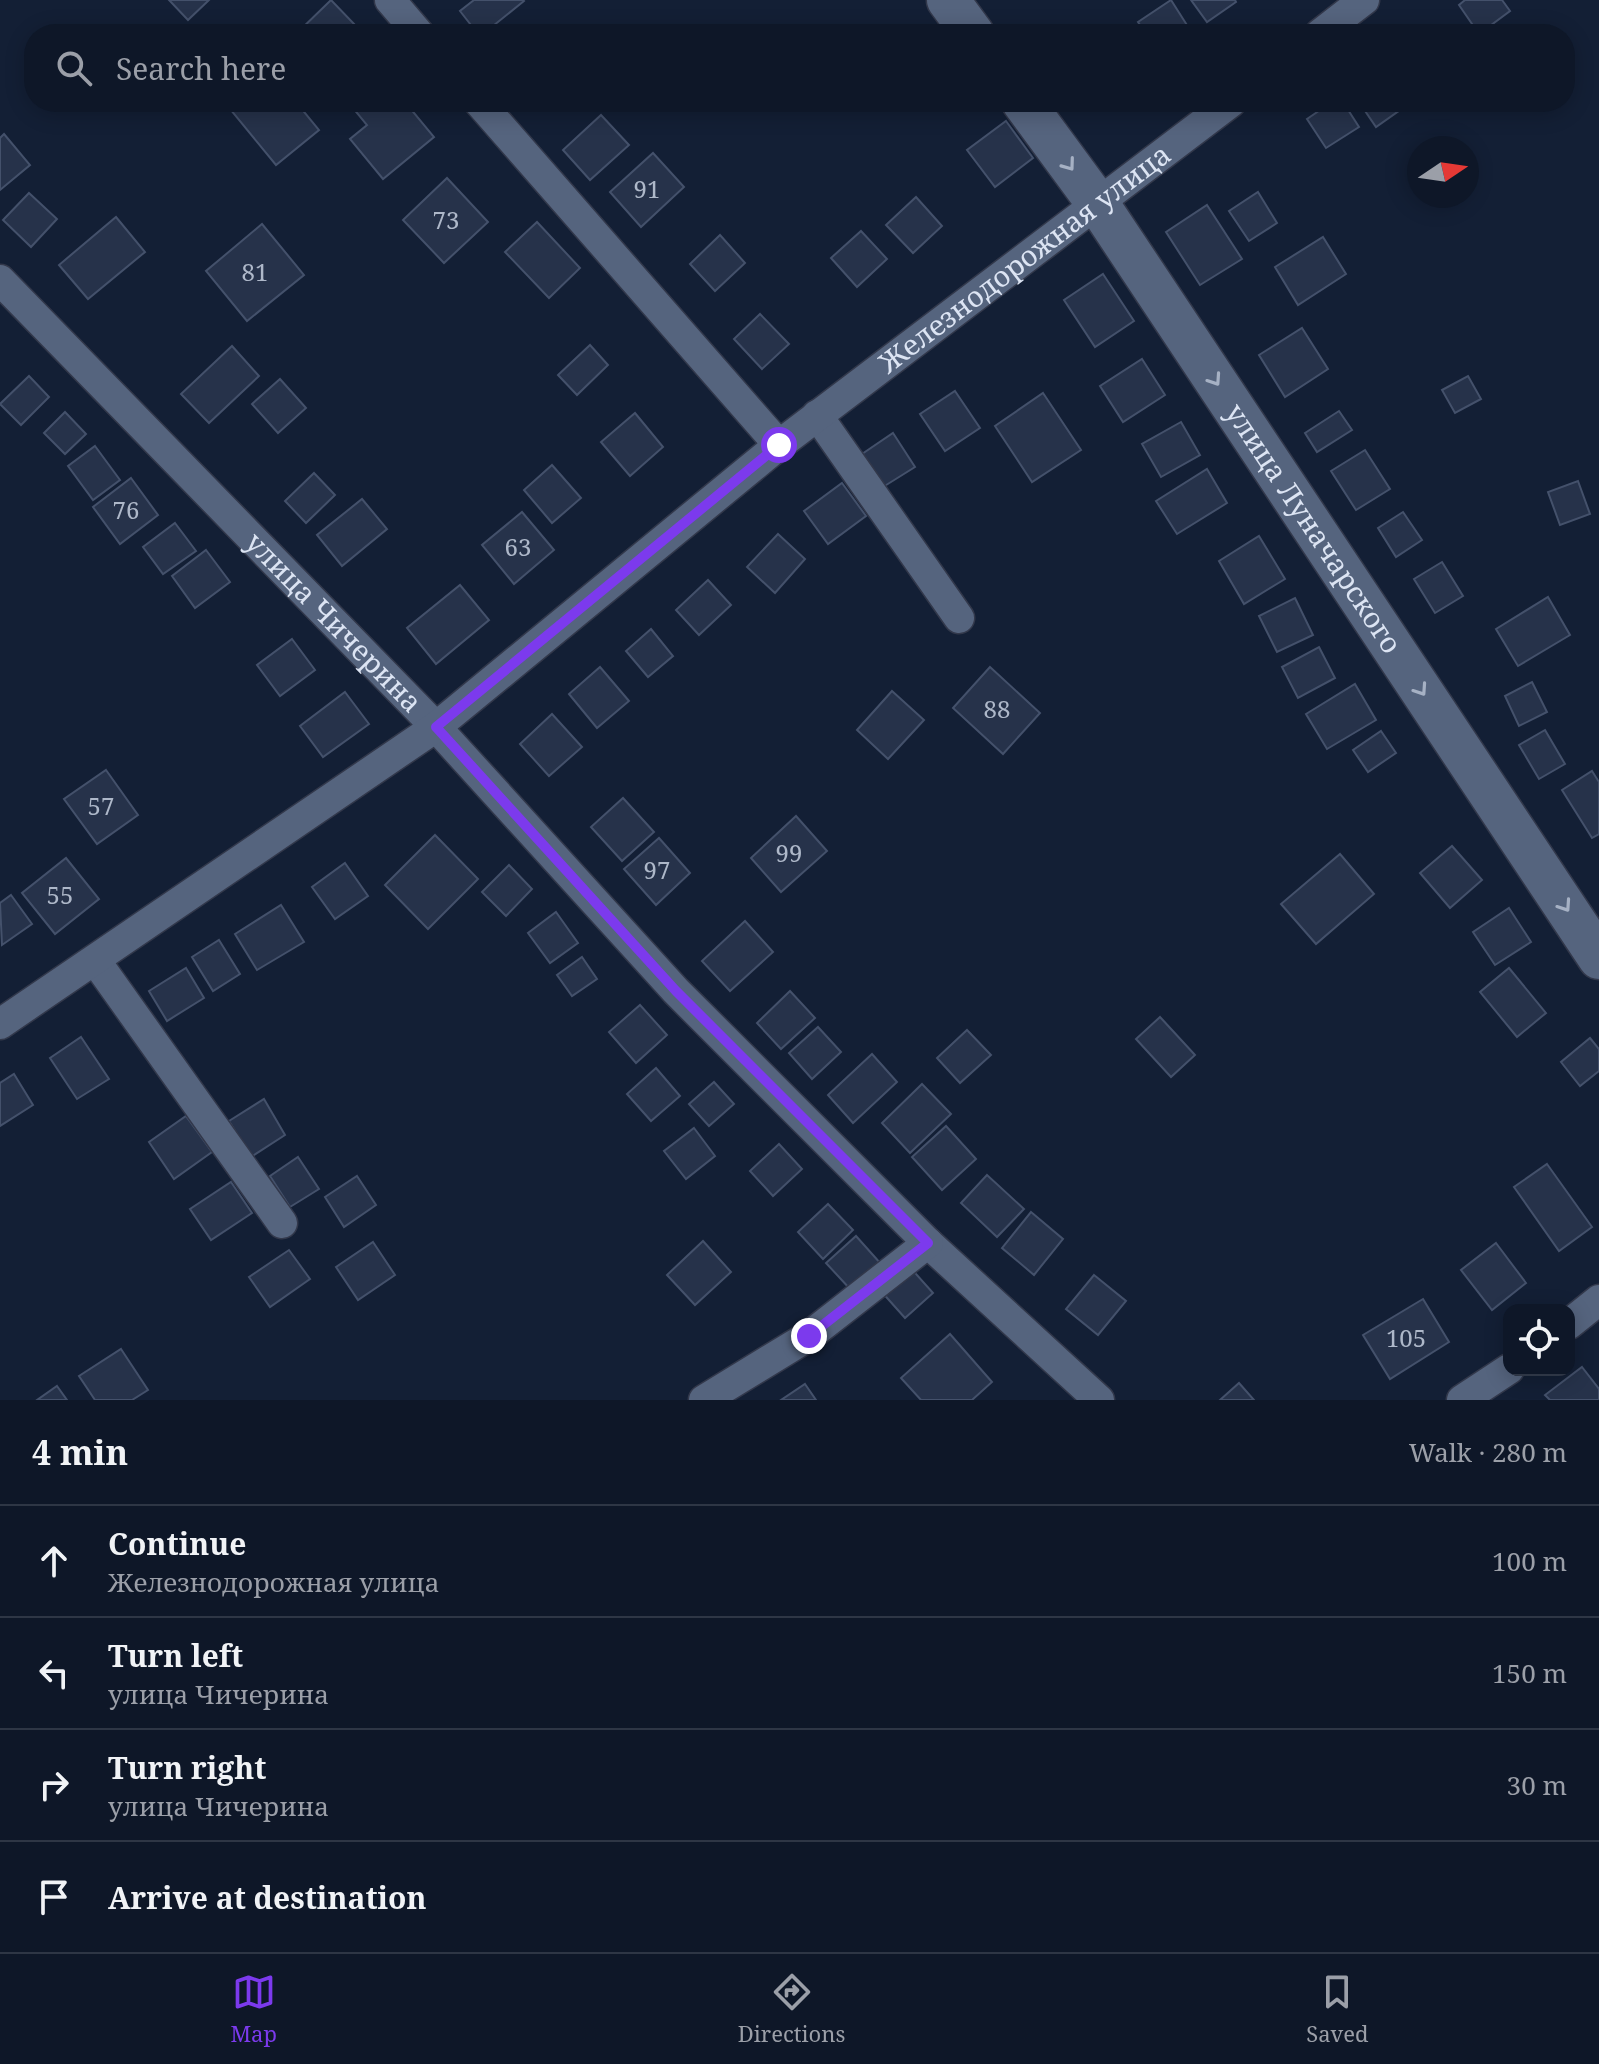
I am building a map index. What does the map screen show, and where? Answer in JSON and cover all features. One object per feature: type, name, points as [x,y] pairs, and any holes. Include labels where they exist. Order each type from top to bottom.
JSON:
[{"type":"main road","points":[[948,0],[966,24]]},
{"type":"main road","name":"улица Луначарского","points":[[1030,112],[1098,204],[1599,958]]},
{"type":"street","points":[[390,0],[410,24]]},
{"type":"street","points":[[1333,24],[1364,0]]},
{"type":"street","points":[[488,112],[779,445]]},
{"type":"street","name":"Железнодорожная улица","points":[[0,1024],[436,727],[817,415],[1218,112]]},
{"type":"street","name":"улица Чичерина","points":[[0,280],[436,727],[676,991],[928,1243],[1099,1400]]},
{"type":"street","points":[[817,415],[959,618]]},
{"type":"street","points":[[95,960],[282,1223]]},
{"type":"street","points":[[704,1400],[809,1336],[928,1243]]},
{"type":"street","points":[[1575,1319],[1599,1300]]},
{"type":"street","points":[[1462,1400],[1503,1373]]},
{"type":"building","points":[[169,0],[209,0],[188,20]]},
{"type":"building","points":[[331,0],[354,24],[306,24]]},
{"type":"building","points":[[474,0],[524,1],[495,24],[470,24],[460,11]]},
{"type":"building","points":[[1171,0],[1186,24],[1139,24]]},
{"type":"building","points":[[1191,0],[1235,0],[1236,2],[1207,22]]},
{"type":"building","points":[[1465,0],[1502,0],[1510,11],[1492,24],[1472,24],[1459,5]]},
{"type":"building","points":[[232,112],[304,112],[319,130],[276,165]]},
{"type":"building","points":[[356,112],[413,112],[434,137],[383,179],[350,139],[367,125]]},
{"type":"building","points":[[1317,112],[1349,112],[1359,127],[1326,148],[1307,119]]},
{"type":"building","points":[[1366,112],[1397,112],[1376,127]]},
{"type":"building","points":[[601,115],[629,145],[590,180],[563,150]]},
{"type":"building","points":[[1006,121],[1033,158],[995,187],[967,150]]},
{"type":"building","points":[[4,134],[30,165],[0,190],[0,138]]},
{"type":"building","points":[[653,153],[684,187],[641,227],[610,192]]},
{"type":"building","points":[[447,178],[488,222],[444,263],[403,220]]},
{"type":"building","points":[[1258,192],[1277,223],[1249,241],[1229,211]]},
{"type":"building","points":[[29,193],[57,219],[31,247],[3,220]]},
{"type":"building","points":[[916,197],[942,226],[913,253],[886,225]]},
{"type":"building","points":[[1207,205],[1242,259],[1200,285],[1166,232]]},
{"type":"building","points":[[116,217],[145,252],[88,299],[59,265]]},
{"type":"building","points":[[537,222],[580,268],[549,298],[505,252]]},
{"type":"building","points":[[262,224],[304,275],[247,321],[206,271]]},
{"type":"building","points":[[861,231],[887,259],[857,287],[831,258]]},
{"type":"building","points":[[720,235],[745,263],[715,291],[690,264]]},
{"type":"building","points":[[1323,237],[1346,274],[1298,305],[1275,267]]},
{"type":"building","points":[[1103,274],[1134,321],[1095,347],[1064,300]]},
{"type":"building","points":[[760,314],[789,344],[762,369],[734,339]]},
{"type":"building","points":[[1302,328],[1328,369],[1285,397],[1259,355]]},
{"type":"building","points":[[590,345],[608,365],[577,395],[558,375]]},
{"type":"building","points":[[232,346],[259,376],[209,423],[181,394]]},
{"type":"building","points":[[1142,359],[1165,395],[1123,422],[1100,386]]},
{"type":"building","points":[[29,376],[49,397],[21,425],[0,404]]},
{"type":"building","points":[[1468,376],[1481,399],[1455,413],[1442,390]]},
{"type":"building","points":[[280,379],[306,408],[278,433],[252,404]]},
{"type":"building","points":[[955,391],[980,428],[945,451],[920,414]]},
{"type":"building","points":[[1043,393],[1081,450],[1032,482],[995,426]]},
{"type":"building","points":[[1339,411],[1352,430],[1317,452],[1305,433]]},
{"type":"building","points":[[65,412],[86,434],[65,454],[44,433]]},
{"type":"building","points":[[635,413],[663,447],[630,476],[601,442]]},
{"type":"building","points":[[1181,422],[1200,455],[1161,477],[1142,444]]},
{"type":"building","points":[[893,433],[915,467],[883,487],[862,454]]},
{"type":"building","points":[[95,446],[120,480],[93,500],[68,466]]},
{"type":"building","points":[[1365,450],[1390,489],[1356,510],[1331,471]]},
{"type":"building","points":[[552,465],[581,498],[552,523],[524,490]]},
{"type":"building","points":[[1207,469],[1227,503],[1177,534],[1156,501]]},
{"type":"building","points":[[314,473],[335,495],[306,523],[285,501]]},
{"type":"building","points":[[131,478],[158,515],[120,544],[93,507]]},
{"type":"building","points":[[1578,481],[1590,514],[1560,525],[1548,492]]},
{"type":"building","points":[[842,483],[866,516],[828,544],[804,511]]},
{"type":"building","points":[[362,499],[387,529],[342,566],[317,535]]},
{"type":"building","points":[[522,512],[554,550],[514,584],[482,545]]},
{"type":"building","points":[[1403,512],[1422,540],[1396,557],[1378,528]]},
{"type":"building","points":[[175,523],[196,551],[163,574],[143,547]]},
{"type":"building","points":[[778,534],[805,559],[775,593],[747,567]]},
{"type":"building","points":[[1259,536],[1285,579],[1244,604],[1219,561]]},
{"type":"building","points":[[206,550],[230,582],[195,608],[172,576]]},
{"type":"building","points":[[1442,562],[1463,596],[1435,613],[1414,579]]},
{"type":"building","points":[[708,580],[731,605],[699,635],[676,610]]},
{"type":"building","points":[[460,585],[489,620],[436,664],[407,628]]},
{"type":"building","points":[[1548,597],[1570,635],[1518,666],[1496,629]]},
{"type":"building","points":[[1295,598],[1313,635],[1277,652],[1259,616]]},
{"type":"building","points":[[651,629],[673,656],[648,677],[626,651]]},
{"type":"building","points":[[292,639],[315,670],[280,696],[257,665]]},
{"type":"building","points":[[1319,647],[1335,678],[1298,698],[1282,667]]},
{"type":"building","points":[[600,667],[629,701],[597,728],[569,694]]},
{"type":"building","points":[[990,667],[1040,713],[1003,754],[953,708]]},
{"type":"building","points":[[1532,682],[1547,712],[1519,726],[1505,696]]},
{"type":"building","points":[[1355,684],[1376,720],[1327,749],[1306,714]]},
{"type":"building","points":[[892,691],[924,720],[888,759],[857,730]]},
{"type":"building","points":[[345,692],[369,724],[323,757],[300,726]]},
{"type":"building","points":[[552,714],[582,747],[549,776],[520,744]]},
{"type":"building","points":[[1545,730],[1565,764],[1539,779],[1519,745]]},
{"type":"building","points":[[1381,731],[1396,753],[1368,772],[1353,750]]},
{"type":"building","points":[[106,770],[138,815],[97,844],[64,799]]},
{"type":"building","points":[[1592,771],[1599,782],[1599,834],[1592,838],[1562,790]]},
{"type":"building","points":[[623,798],[654,832],[622,861],[591,827]]},
{"type":"building","points":[[796,816],[827,851],[781,892],[751,858]]},
{"type":"building","points":[[435,835],[478,879],[428,929],[385,885]]},
{"type":"building","points":[[659,838],[690,873],[656,905],[624,869]]},
{"type":"building","points":[[1452,846],[1482,880],[1450,908],[1420,873]]},
{"type":"building","points":[[1340,854],[1374,894],[1316,944],[1281,904]]},
{"type":"building","points":[[66,858],[99,899],[55,934],[22,893]]},
{"type":"building","points":[[345,863],[368,896],[335,919],[312,887]]},
{"type":"building","points":[[509,865],[532,889],[506,916],[482,892]]},
{"type":"building","points":[[11,895],[32,924],[2,945],[0,903]]},
{"type":"building","points":[[281,905],[304,942],[257,970],[235,934]]},
{"type":"building","points":[[1509,908],[1531,942],[1495,965],[1473,932]]},
{"type":"building","points":[[556,912],[578,943],[550,963],[528,933]]},
{"type":"building","points":[[745,921],[773,952],[730,991],[702,961]]},
{"type":"building","points":[[219,940],[240,974],[213,991],[192,957]]},
{"type":"building","points":[[582,957],[597,979],[572,996],[557,975]]},
{"type":"building","points":[[186,968],[204,998],[167,1021],[149,991]]},
{"type":"building","points":[[1509,968],[1546,1013],[1517,1037],[1480,992]]},
{"type":"building","points":[[790,991],[815,1018],[781,1049],[757,1023]]},
{"type":"building","points":[[640,1005],[667,1035],[636,1063],[609,1032]]},
{"type":"building","points":[[1160,1017],[1195,1055],[1171,1077],[1136,1039]]},
{"type":"building","points":[[818,1027],[841,1052],[812,1079],[789,1053]]},
{"type":"building","points":[[967,1030],[991,1055],[960,1083],[937,1058]]},
{"type":"building","points":[[81,1037],[109,1079],[77,1099],[50,1058]]},
{"type":"building","points":[[1590,1038],[1599,1049],[1599,1071],[1580,1086],[1561,1062]]},
{"type":"building","points":[[872,1054],[897,1082],[853,1123],[828,1095]]},
{"type":"building","points":[[656,1068],[680,1096],[651,1121],[627,1094]]},
{"type":"building","points":[[14,1074],[33,1105],[0,1126],[0,1083]]},
{"type":"building","points":[[714,1082],[734,1104],[709,1126],[689,1104]]},
{"type":"building","points":[[922,1084],[951,1114],[910,1153],[882,1123]]},
{"type":"building","points":[[264,1099],[285,1135],[251,1157],[229,1121]]},
{"type":"building","points":[[186,1116],[212,1152],[174,1179],[149,1142]]},
{"type":"building","points":[[946,1126],[976,1159],[942,1190],[912,1157]]},
{"type":"building","points":[[694,1128],[715,1156],[686,1179],[664,1151]]},
{"type":"building","points":[[779,1144],[802,1169],[773,1196],[750,1171]]},
{"type":"building","points":[[298,1157],[319,1189],[290,1207],[270,1176]]},
{"type":"building","points":[[1547,1164],[1592,1227],[1559,1251],[1514,1187]]},
{"type":"building","points":[[987,1175],[1024,1209],[997,1237],[961,1203]]},
{"type":"building","points":[[357,1176],[376,1205],[344,1227],[325,1197]]},
{"type":"building","points":[[231,1182],[252,1213],[211,1240],[190,1209]]},
{"type":"building","points":[[828,1204],[853,1230],[823,1259],[798,1232]]},
{"type":"building","points":[[1031,1212],[1063,1239],[1034,1275],[1002,1248]]},
{"type":"building","points":[[856,1236],[881,1264],[851,1290],[826,1263]]},
{"type":"building","points":[[703,1241],[731,1272],[695,1305],[667,1275]]},
{"type":"building","points":[[373,1242],[395,1275],[358,1300],[336,1267]]},
{"type":"building","points":[[1496,1243],[1526,1283],[1492,1310],[1461,1270]]},
{"type":"building","points":[[289,1250],[310,1279],[270,1307],[249,1277]]},
{"type":"building","points":[[908,1265],[933,1293],[905,1318],[880,1290]]},
{"type":"building","points":[[1094,1275],[1126,1301],[1098,1335],[1066,1309]]},
{"type":"building","points":[[1423,1299],[1449,1342],[1390,1379],[1363,1335]]},
{"type":"building","points":[[950,1334],[992,1382],[972,1400],[921,1400],[901,1378]]},
{"type":"building","points":[[121,1349],[148,1390],[132,1400],[95,1400],[79,1376]]},
{"type":"building","points":[[1582,1367],[1599,1389],[1599,1400],[1550,1400],[1545,1395],[1570,1376],[1575,1376]]},
{"type":"building","points":[[1239,1383],[1254,1400],[1220,1400]]},
{"type":"building","points":[[805,1384],[816,1400],[781,1400]]},
{"type":"building","points":[[57,1386],[67,1400],[37,1400]]},
{"type":"route","points":[[779,445],[436,727],[676,991],[928,1243],[809,1336]]}]
